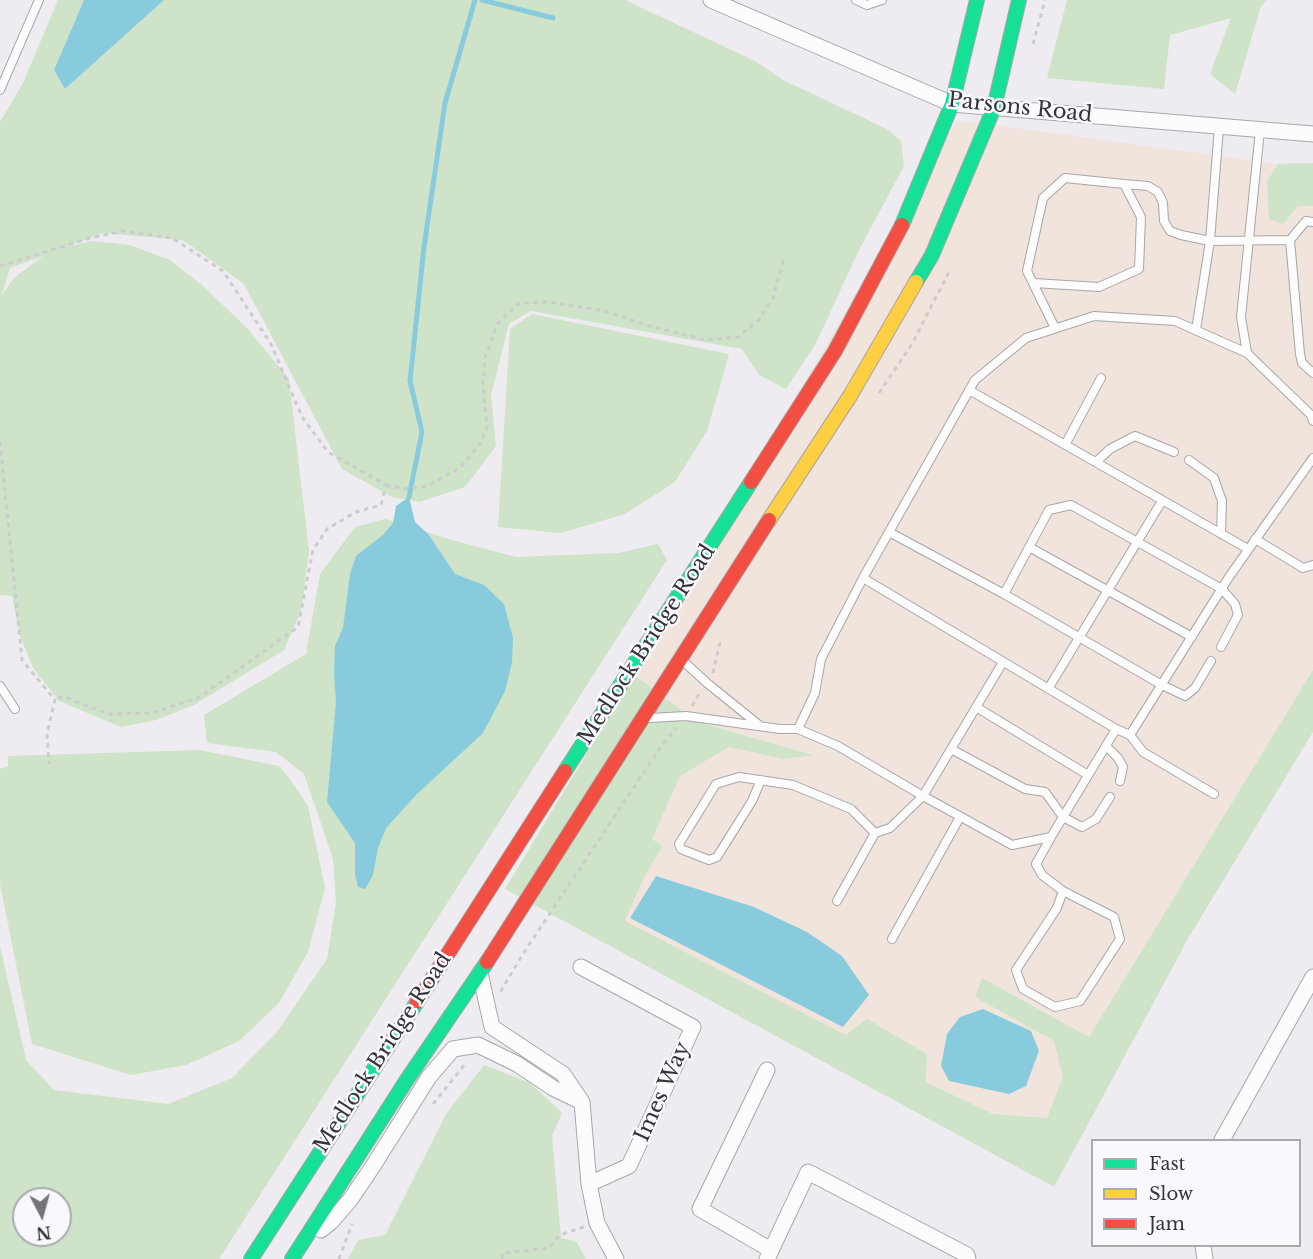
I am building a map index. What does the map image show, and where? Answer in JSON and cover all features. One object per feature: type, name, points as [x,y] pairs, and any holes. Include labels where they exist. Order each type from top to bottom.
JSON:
[{"type":"highway","name":"Medlock Bridge Road","points":[[251,1259],[835,351],[897,236],[951,104],[977,0]]},
{"type":"highway","name":"Medlock Bridge Road","points":[[296,1253],[406,1081],[480,973],[850,396],[932,255],[994,108],[1019,0]]},
{"type":"street","name":"Parsons Road","points":[[711,0],[951,104],[1313,134]]},
{"type":"street","name":"Imes Way","points":[[581,967],[693,1027],[629,1166],[589,1184]]},
{"type":"street","points":[[480,973],[492,1026],[563,1074],[582,1102],[589,1184],[597,1223],[616,1259]]},
{"type":"street","points":[[1223,1139],[1313,977]]},
{"type":"street","name":"Medlock Bridge Road","points":[[296,1253],[350,1200],[429,1077],[453,1049],[478,1045],[517,1064],[553,1088],[582,1102]]},
{"type":"street","points":[[766,1070],[700,1209],[769,1254],[808,1172],[967,1256],[968,1259]]},
{"type":"lane","points":[[0,90],[39,0]]},
{"type":"lane","points":[[856,0],[867,5],[882,0]]},
{"type":"lane","points":[[1196,330],[1210,241],[1219,127]]},
{"type":"lane","points":[[1247,353],[1241,317],[1260,130]]},
{"type":"lane","points":[[1056,328],[1027,271],[1043,198],[1065,178],[1148,186],[1158,192],[1163,203],[1164,221],[1170,231],[1210,241],[1290,240]]},
{"type":"lane","points":[[1034,283],[1099,286],[1139,268],[1141,217],[1124,184]]},
{"type":"lane","points":[[1313,222],[1306,221],[1290,240],[1300,354],[1302,363],[1313,373]]},
{"type":"lane","points":[[798,729],[815,693],[822,659],[863,578],[969,390],[975,380],[1026,338],[1094,316],[1175,321],[1247,353],[1312,416]]},
{"type":"lane","points":[[1065,445],[1101,378]]},
{"type":"lane","points":[[969,390],[1248,549]]},
{"type":"lane","points":[[1096,462],[1110,449],[1135,436],[1174,452]]},
{"type":"lane","points":[[1130,735],[1248,549],[1313,458]]},
{"type":"lane","points":[[1189,460],[1214,478],[1222,501],[1221,534]]},
{"type":"lane","points":[[1048,689],[1161,501]]},
{"type":"lane","points":[[1004,594],[1049,510],[1071,505],[1222,589],[1236,604],[1238,615],[1221,647]]},
{"type":"lane","points":[[889,532],[1185,696],[1195,688],[1211,662]]},
{"type":"lane","points":[[1255,539],[1303,568],[1313,565]]},
{"type":"lane","points":[[1029,547],[1192,637]]},
{"type":"lane","points":[[863,578],[1116,729],[1130,735],[1143,752],[1214,794]]},
{"type":"lane","points":[[680,658],[760,726]]},
{"type":"lane","points":[[837,901],[874,833],[890,828],[923,796],[1003,662]]},
{"type":"lane","points":[[0,687],[15,709]]},
{"type":"lane","points":[[976,706],[1088,775]]},
{"type":"lane","points":[[642,719],[686,716],[780,729],[798,729],[838,746],[960,817],[1012,844],[1051,837]]},
{"type":"lane","points":[[1063,891],[1057,908],[1017,970],[1023,989],[1054,1007],[1080,1001],[1120,939],[1114,917],[1063,891],[1042,875],[1036,864],[1116,729]]},
{"type":"lane","points":[[1106,746],[1123,767],[1120,781]]},
{"type":"lane","points":[[951,749],[1025,789],[1045,792],[1063,817],[1082,826],[1096,819],[1110,797]]},
{"type":"lane","points":[[761,780],[752,801],[717,857],[709,860],[681,849],[679,844],[716,784],[740,777],[761,780],[793,785],[851,809],[874,833]]},
{"type":"lane","points":[[892,939],[960,817]]},
{"type":"path","points":[[0,266],[90,238],[124,231],[172,238],[223,271],[271,344],[302,417],[328,452],[386,485],[405,489],[427,486],[460,468],[482,443],[487,426],[483,385],[485,358],[497,324],[519,303],[548,302],[604,311],[649,326],[706,340],[738,337],[759,320],[773,298],[784,258]]},
{"type":"path","points":[[0,442],[22,660],[55,700]]},
{"type":"path","points":[[49,764],[47,733],[55,700],[63,696],[108,714],[152,713],[200,697],[298,627],[313,550],[327,529],[356,512],[381,505],[386,485]]},
{"type":"path","points":[[502,1259],[503,1253],[549,1248],[565,1233],[597,1223]]},
{"type":"shaded area","points":[[957,120],[1278,164],[1267,181],[1298,206],[1313,206],[1313,670],[1089,1037],[982,979],[975,997],[1054,1041],[1063,1077],[1047,1118],[994,1114],[926,1082],[927,1054],[867,1019],[846,1035],[625,921],[644,877],[663,846],[652,839],[680,776],[729,747],[783,759],[811,754],[698,722],[634,675]]},
{"type":"green space","points":[[58,0],[84,0],[54,70],[65,89],[164,0],[625,0],[755,61],[783,80],[889,130],[901,141],[904,166],[858,252],[816,343],[786,389],[759,375],[742,349],[531,311],[509,324],[491,395],[496,446],[465,487],[419,502],[392,497],[342,469],[244,284],[183,240],[103,233],[66,247],[92,241],[130,245],[170,260],[202,285],[247,328],[289,379],[309,552],[301,611],[284,650],[194,705],[156,720],[121,727],[59,701],[33,668],[20,636],[12,596],[0,595],[0,122],[23,83]],"holes":[[[43,256],[14,278],[2,295],[10,268]]]},
{"type":"green space","points":[[1067,0],[1266,0],[1260,9],[1235,94],[1210,74],[1231,18],[1170,35],[1164,89],[1047,78]]},
{"type":"green space","points":[[1313,163],[1313,206],[1298,206],[1283,224],[1269,219],[1267,181],[1278,164]]},
{"type":"green space","points":[[532,314],[729,354],[707,431],[675,482],[625,514],[561,533],[498,527],[510,329]]},
{"type":"green space","points":[[385,519],[516,557],[618,553],[658,544],[667,560],[219,1259],[0,1259],[0,946],[26,1060],[54,1090],[168,1104],[232,1078],[277,1032],[327,959],[336,902],[333,859],[304,774],[276,752],[207,743],[204,715],[306,654],[320,574],[355,527]]},
{"type":"green space","points":[[1313,670],[1313,732],[1189,937],[1054,1187],[505,889],[634,675],[698,722],[813,755],[783,759],[729,747],[680,776],[652,839],[663,846],[644,877],[625,921],[846,1035],[867,1019],[927,1054],[926,1082],[993,1114],[1047,1118],[1063,1077],[1054,1041],[975,997],[982,978],[1089,1037]]},
{"type":"green space","points":[[200,750],[279,766],[308,806],[325,888],[308,952],[279,1003],[239,1041],[186,1065],[131,1075],[32,1044],[0,884],[0,769],[8,766],[8,756]]},
{"type":"green space","points":[[484,1065],[530,1083],[562,1113],[552,1136],[561,1238],[576,1241],[586,1259],[348,1259],[358,1240],[385,1235],[446,1114]]},
{"type":"water","points":[[84,0],[164,0],[65,89],[54,70]]},
{"type":"water","points":[[409,497],[415,522],[429,535],[455,574],[484,585],[504,604],[513,638],[512,662],[505,691],[483,733],[416,795],[386,828],[378,848],[373,875],[365,889],[358,887],[355,874],[355,843],[327,802],[336,702],[335,646],[343,628],[350,574],[356,556],[383,535],[393,523],[396,506]]},
{"type":"water","points":[[656,876],[754,907],[807,932],[842,956],[869,995],[843,1027],[630,918]]},
{"type":"water","points":[[983,1009],[1031,1031],[1039,1051],[1026,1086],[1009,1094],[949,1081],[941,1066],[947,1034],[960,1017]]},
{"type":"waterway","points":[[409,497],[422,432],[410,381],[424,247],[445,103],[475,0]]},
{"type":"waterway","points":[[482,0],[553,18]]},
{"type":"traffic: fast","points":[[902,225],[952,104],[977,0]]},
{"type":"traffic: fast","points":[[916,282],[932,255],[994,108],[1019,0]]},
{"type":"traffic: fast","points":[[565,771],[751,482]]},
{"type":"traffic: fast","points":[[292,1259],[406,1081],[487,962]]},
{"type":"traffic: fast","points":[[251,1259],[417,1002]]},
{"type":"traffic: slow","points":[[769,520],[850,396],[916,282]]},
{"type":"traffic: jam","points":[[751,482],[835,351],[902,225]]},
{"type":"traffic: jam","points":[[487,962],[769,520]]},
{"type":"traffic: jam","points":[[417,1002],[565,771]]}]
